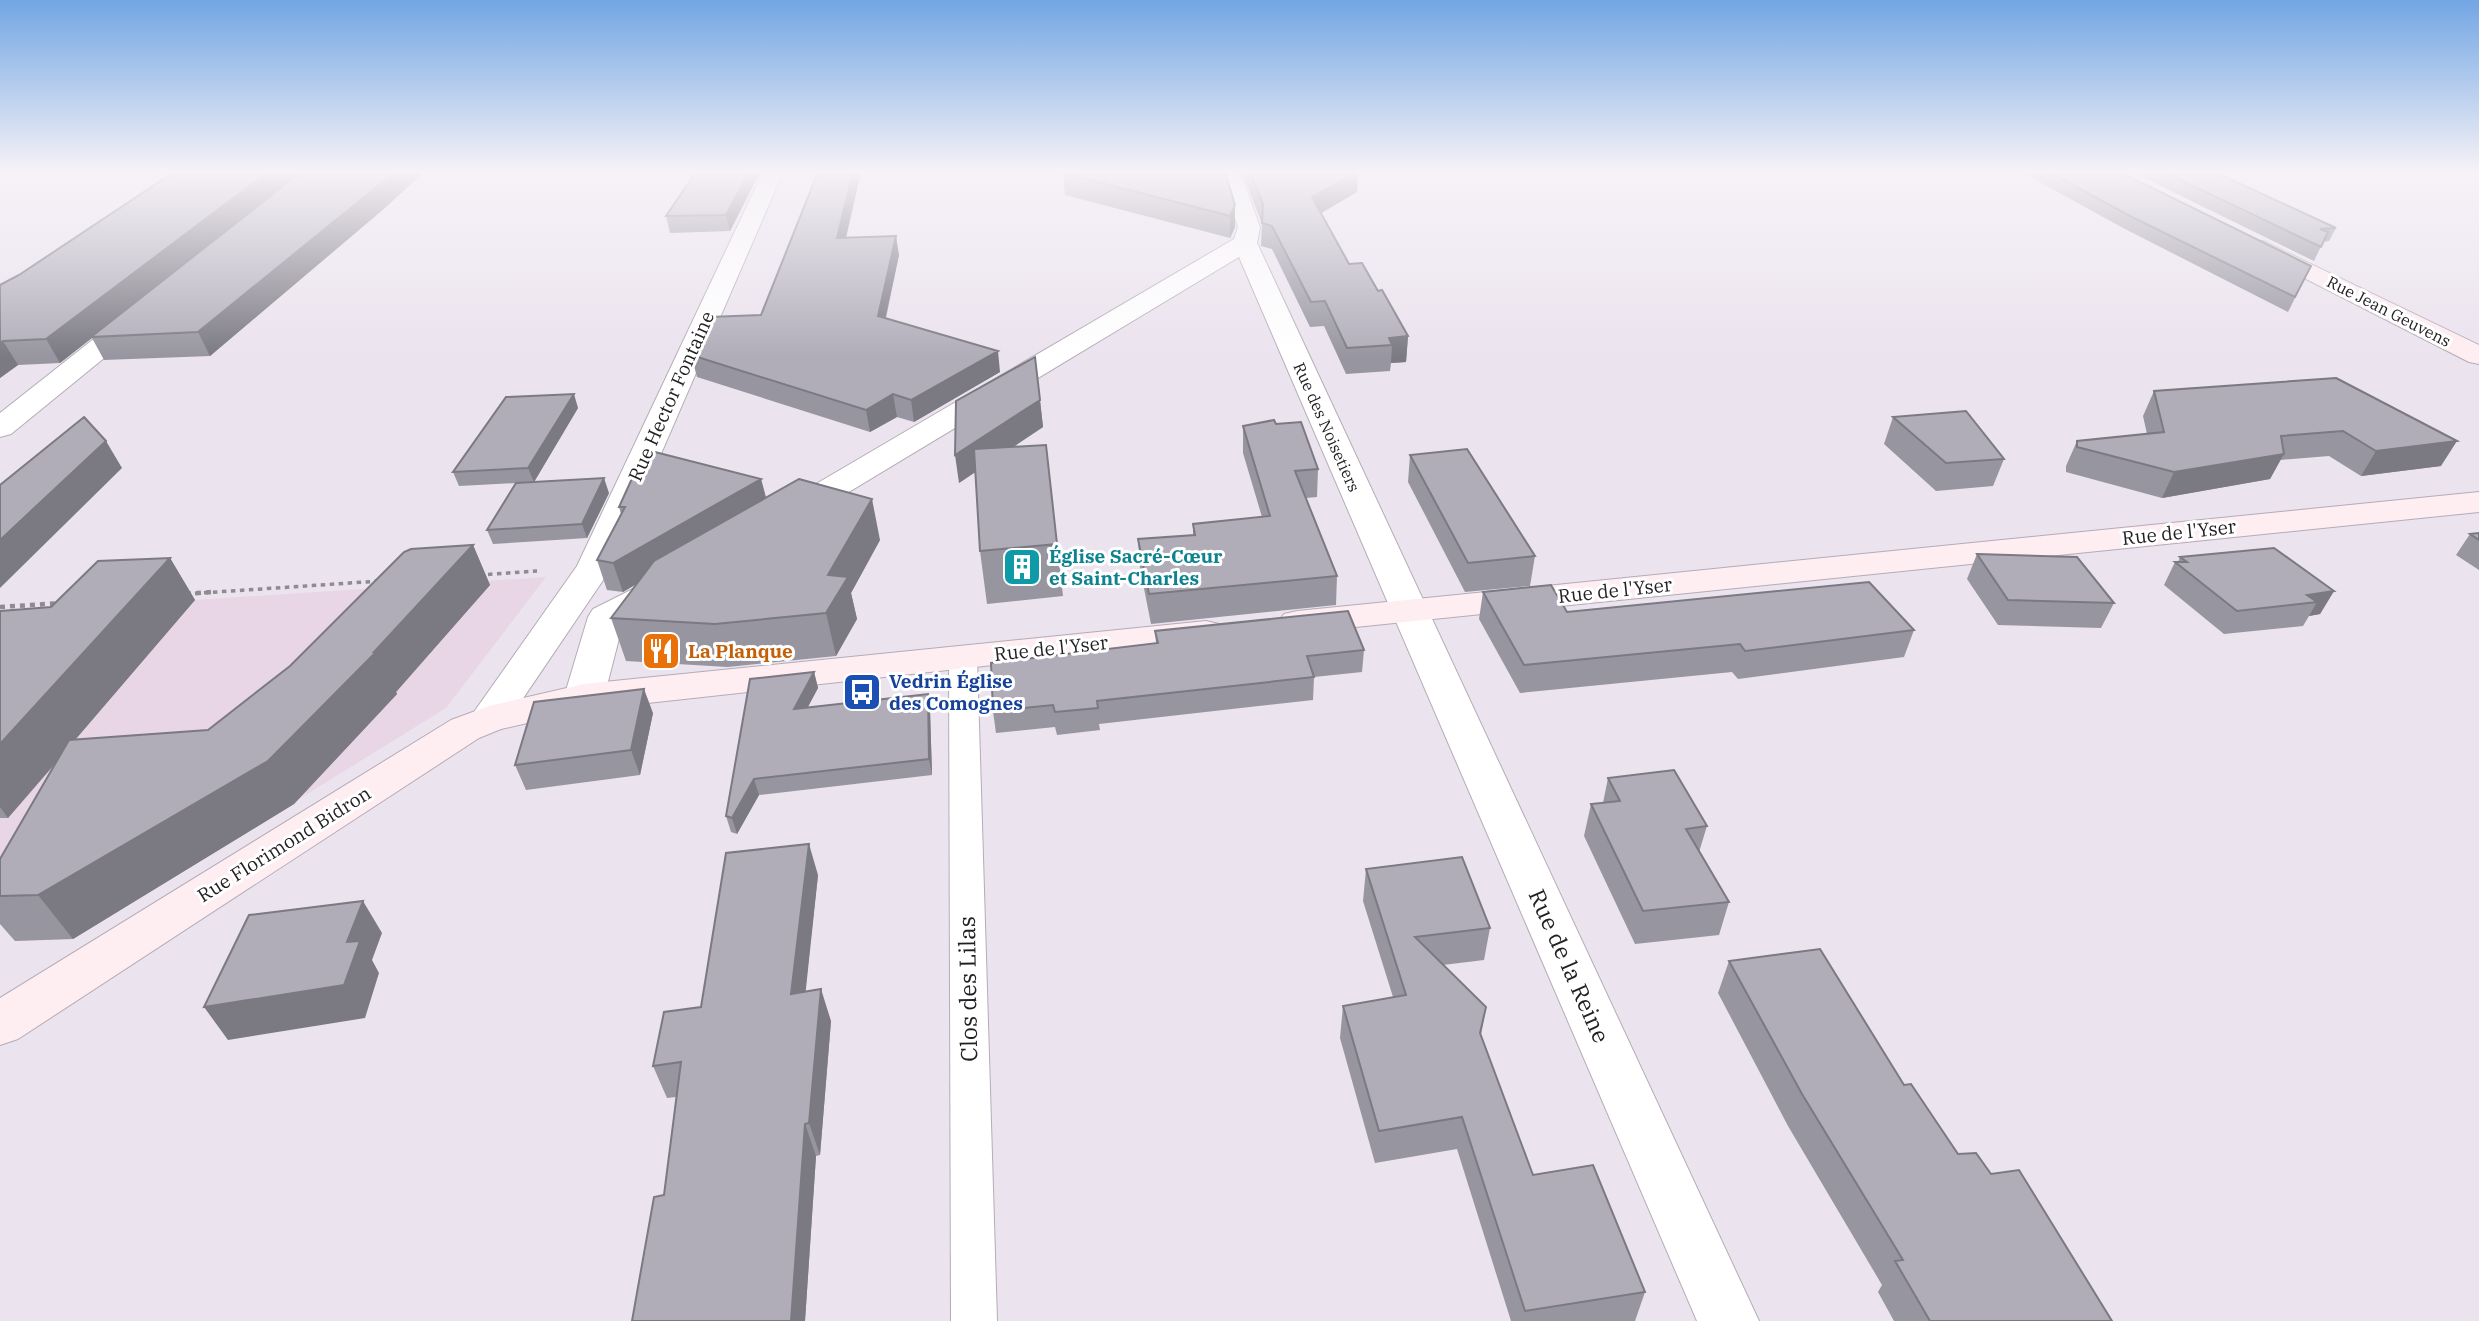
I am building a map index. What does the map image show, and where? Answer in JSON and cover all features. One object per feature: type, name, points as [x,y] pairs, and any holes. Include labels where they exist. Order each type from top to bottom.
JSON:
[{"type":"street","name":"Rue Hector Fontaine","points":[[489,719],[594,567],[745,234]]},
{"type":"street","points":[[760,531],[1245,243],[1247,234]]},
{"type":"street","name":"Rue Jean Geuvens","points":[[2247,240],[2479,356]]},
{"type":"street","name":"Rue des Noisetiers","points":[[1245,243],[1410,611]]},
{"type":"street","points":[[0,428],[160,300]]},
{"type":"street","name":"Rue de l'Yser","points":[[584,697],[2479,502]]},
{"type":"street","points":[[566,609],[606,617],[631,606],[690,572]]},
{"type":"street","name":"Rue de la Reine","points":[[1410,611],[1728,1321]]},
{"type":"street","points":[[584,697],[606,617]]},
{"type":"street","name":"Rue Florimond Bidron","points":[[0,1024],[465,729],[489,719],[584,697]]},
{"type":"lane","name":"Clos des Lilas","points":[[963,658],[974,1321]]},
{"type":"path","points":[[470,575],[594,567]]},
{"type":"path","points":[[180,595],[387,581]]},
{"type":"path","points":[[0,607],[69,602]]},
{"type":"shaded area","points":[[546,577],[446,708],[73,939],[15,941],[50,875],[0,874],[0,613]]},
{"type":"building","points":[[81,234],[186,234],[46,339],[0,343],[0,285]]},
{"type":"building","points":[[223,234],[319,234],[198,332],[91,337]]},
{"type":"building","points":[[793,234],[838,234],[837,238],[896,236],[878,316],[998,351],[911,400],[893,394],[866,410],[691,355],[709,317],[761,315]]},
{"type":"building","points":[[1276,234],[1332,234],[1349,264],[1362,263],[1378,291],[1382,290],[1408,336],[1389,338],[1392,345],[1347,348],[1325,301],[1311,302]]},
{"type":"building","points":[[2166,234],[2245,234],[2311,266],[2295,297]]},
{"type":"building","points":[[2293,234],[2327,234],[2321,247]]},
{"type":"building","points":[[1035,357],[1040,400],[955,455],[956,401]]},
{"type":"building","points":[[2336,378],[2457,441],[2376,451],[2343,431],[2281,436],[2284,454],[2174,472],[2077,447],[2077,441],[2164,432],[2154,391]]},
{"type":"building","points":[[574,394],[528,468],[453,472],[506,397]]},
{"type":"building","points":[[1966,411],[2004,459],[1946,463],[1893,417]]},
{"type":"building","points":[[84,417],[106,441],[0,540],[0,485]]},
{"type":"building","points":[[1274,420],[1276,424],[1301,422],[1318,469],[1295,471],[1337,576],[1149,594],[1138,539],[1195,535],[1193,524],[1270,516],[1243,426]]},
{"type":"building","points":[[1046,445],[1057,544],[980,551],[974,449]]},
{"type":"building","points":[[1467,449],[1535,556],[1468,563],[1410,455]]},
{"type":"building","points":[[651,451],[761,479],[613,563],[597,560],[625,507],[619,507],[639,463],[645,463]]},
{"type":"building","points":[[604,478],[582,524],[487,530],[516,483]]},
{"type":"building","points":[[799,479],[872,499],[828,575],[848,577],[826,613],[715,624],[611,618],[654,561]]},
{"type":"building","points":[[2479,533],[2479,540],[2470,534]]},
{"type":"building","points":[[473,545],[376,652],[268,761],[38,895],[0,896],[0,859],[69,740],[208,730],[290,666],[404,552],[411,549]]},
{"type":"building","points":[[2274,548],[2334,591],[2307,595],[2317,602],[2237,611],[2175,562],[2187,562],[2180,557]]},
{"type":"building","points":[[1977,554],[2077,557],[2114,603],[2008,600]]},
{"type":"building","points":[[170,558],[0,744],[0,611],[51,607],[98,561]]},
{"type":"building","points":[[1869,582],[1914,630],[1745,651],[1740,644],[1524,665],[1483,592],[1551,585],[1567,612]]},
{"type":"building","points":[[1348,611],[1364,650],[1307,656],[1314,677],[1097,701],[1098,708],[1055,712],[1053,705],[993,711],[991,663],[1158,643],[1155,631]]},
{"type":"building","points":[[814,672],[794,709],[928,694],[929,759],[754,779],[732,818],[726,816],[750,679]]},
{"type":"building","points":[[644,689],[631,750],[515,765],[534,702]]},
{"type":"building","points":[[1674,770],[1707,826],[1686,829],[1729,902],[1643,911],[1591,804],[1620,801],[1608,778]]},
{"type":"building","points":[[809,844],[791,994],[821,989],[809,1123],[805,1124],[791,1321],[632,1321],[654,1197],[664,1195],[681,1062],[653,1066],[664,1012],[701,1007],[726,853]]},
{"type":"building","points":[[1462,857],[1490,928],[1415,937],[1486,1007],[1480,1033],[1533,1175],[1593,1165],[1645,1292],[1525,1311],[1462,1117],[1379,1131],[1343,1006],[1406,995],[1366,869]]},
{"type":"building","points":[[363,901],[347,942],[360,941],[344,985],[204,1007],[249,915]]},
{"type":"building","points":[[1820,949],[1904,1085],[1911,1084],[1958,1154],[1976,1153],[1991,1174],[2019,1170],[2112,1321],[1930,1321],[1895,1261],[1903,1260],[1802,1094],[1729,961]]},
{"type":"place","name":"Église Sacré-Cœur et Saint-Charles","points":[[1022,567]]},
{"type":"place","name":"La Planque","points":[[661,651]]},
{"type":"place","name":"Vedrin Église des Comognes","points":[[862,692]]}]
